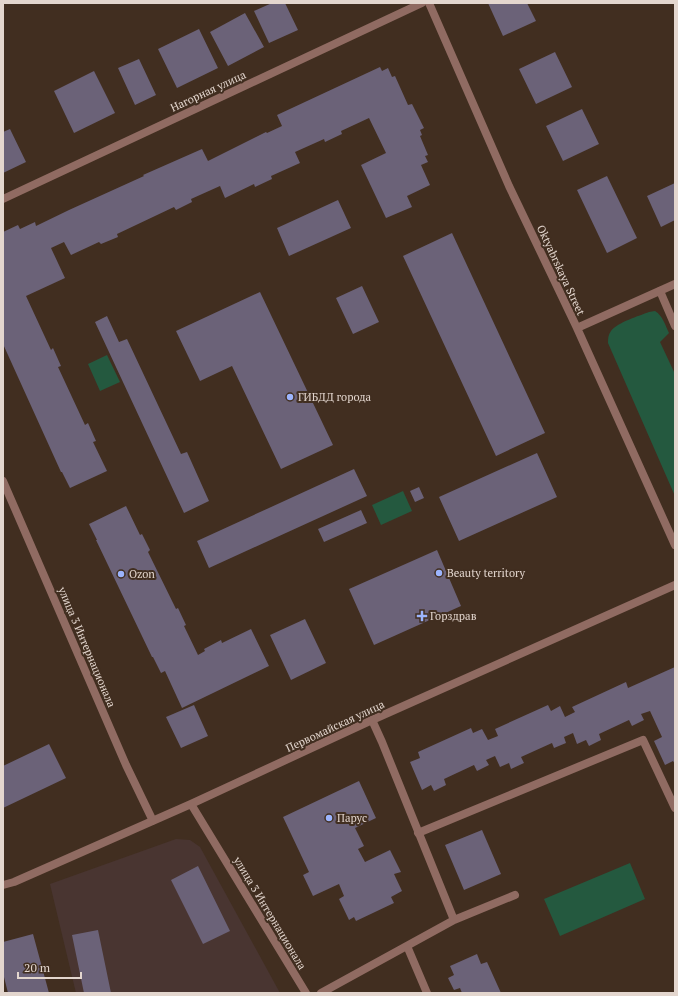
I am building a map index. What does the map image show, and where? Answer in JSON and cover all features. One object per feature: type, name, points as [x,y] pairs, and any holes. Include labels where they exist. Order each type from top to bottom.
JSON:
[{"type":"street","name":"Нагорная улица","points":[[3,199],[422,3]]},
{"type":"street","name":"Oktyabrskaya Street","points":[[429,3],[510,186],[577,328],[675,545]]},
{"type":"street","points":[[577,328],[675,284]]},
{"type":"street","points":[[660,291],[675,326]]},
{"type":"street","name":"улица 3 Интернационала","points":[[3,481],[126,765],[153,821]]},
{"type":"street","name":"Первомайская улица","points":[[3,885],[14,882],[153,821],[372,720],[675,585]]},
{"type":"street","points":[[372,720],[454,920]]},
{"type":"street","points":[[418,833],[643,740],[673,798],[675,808]]},
{"type":"street","name":"улица 3 Интернационала","points":[[191,804],[306,993]]},
{"type":"street","points":[[321,993],[454,920],[515,895]]},
{"type":"street","points":[[407,946],[427,993]]},
{"type":"shaded area","points":[[176,839],[190,840],[200,847],[280,993],[76,993],[50,884]]},
{"type":"green space","points":[[655,311],[662,318],[669,333],[660,342],[675,374],[675,496],[608,343],[610,332],[618,325],[634,317]]},
{"type":"green space","points":[[107,355],[120,382],[100,391],[88,364]]},
{"type":"green space","points":[[403,491],[412,511],[381,525],[372,505]]},
{"type":"green space","points":[[630,863],[645,899],[560,936],[544,899]]},
{"type":"building","points":[[272,3],[285,3],[298,30],[269,43],[254,11]]},
{"type":"building","points":[[488,3],[527,3],[536,21],[503,36]]},
{"type":"building","points":[[245,13],[264,47],[228,66],[210,32]]},
{"type":"building","points":[[199,29],[218,68],[177,88],[158,49]]},
{"type":"building","points":[[555,52],[572,87],[536,104],[519,69]]},
{"type":"building","points":[[139,59],[156,95],[135,105],[118,68]]},
{"type":"building","points":[[380,67],[382,71],[388,68],[392,77],[395,76],[408,105],[412,104],[424,128],[420,130],[422,135],[420,136],[428,155],[425,156],[428,162],[421,165],[430,185],[407,196],[412,207],[386,218],[361,165],[386,153],[369,118],[341,131],[342,134],[325,142],[324,139],[295,152],[300,163],[271,176],[272,179],[255,187],[254,184],[225,198],[220,186],[191,199],[192,202],[176,210],[174,207],[117,234],[118,237],[101,244],[99,242],[71,255],[64,242],[51,248],[65,278],[26,296],[51,350],[53,348],[61,366],[58,367],[85,425],[88,423],[96,441],[93,442],[107,471],[70,488],[61,472],[3,344],[3,232],[18,225],[20,229],[35,222],[36,226],[144,176],[143,175],[202,149],[208,161],[266,132],[267,133],[282,126],[277,115]]},
{"type":"building","points":[[94,71],[115,113],[74,133],[54,91]]},
{"type":"building","points":[[582,109],[599,144],[563,161],[546,126]]},
{"type":"building","points":[[10,129],[26,162],[3,173],[3,132]]},
{"type":"building","points":[[607,176],[637,238],[607,253],[577,190]]},
{"type":"building","points":[[675,183],[675,220],[661,227],[647,196]]},
{"type":"building","points":[[338,200],[351,228],[289,256],[277,228]]},
{"type":"building","points":[[452,233],[545,433],[496,456],[403,256]]},
{"type":"building","points":[[362,286],[379,322],[353,334],[336,298]]},
{"type":"building","name":"ГИБДД города","points":[[260,292],[333,445],[281,469],[232,366],[200,381],[176,331]]},
{"type":"building","points":[[107,316],[119,342],[127,339],[181,454],[187,452],[209,501],[184,513],[95,322]]},
{"type":"building","points":[[537,453],[557,497],[459,541],[439,497]]},
{"type":"building","points":[[354,469],[367,496],[209,568],[197,541]]},
{"type":"building","points":[[419,487],[424,498],[415,502],[410,491]]},
{"type":"building","points":[[126,506],[140,535],[142,534],[150,550],[148,552],[176,609],[178,608],[186,625],[184,626],[198,655],[205,651],[204,649],[221,640],[222,643],[251,629],[269,666],[182,708],[165,671],[161,673],[152,657],[89,524]]},
{"type":"building","points":[[361,510],[367,523],[324,542],[318,529]]},
{"type":"building","points":[[437,550],[461,606],[374,645],[349,589]]},
{"type":"building","points":[[305,619],[326,663],[291,680],[270,635]]},
{"type":"building","points":[[675,667],[675,764],[673,761],[665,765],[654,741],[662,737],[650,711],[641,714],[644,720],[632,726],[629,720],[599,734],[601,740],[589,746],[586,740],[577,744],[573,733],[564,737],[566,743],[554,748],[552,743],[521,757],[524,763],[511,769],[509,763],[500,767],[495,756],[486,760],[489,765],[477,771],[474,765],[444,779],[446,785],[434,791],[431,785],[422,790],[410,762],[420,758],[418,752],[471,728],[473,733],[482,729],[488,740],[498,736],[495,729],[548,705],[551,711],[560,706],[565,717],[575,712],[572,707],[626,682],[628,688]]},
{"type":"building","points":[[194,705],[208,736],[181,748],[166,717]]},
{"type":"building","points":[[49,744],[66,778],[3,808],[3,766]]},
{"type":"building","points":[[359,781],[376,818],[355,828],[364,846],[358,849],[365,862],[390,850],[401,872],[394,874],[402,891],[391,897],[394,903],[356,921],[354,917],[349,920],[339,899],[344,896],[339,884],[313,896],[303,875],[309,872],[283,817]]},
{"type":"building","points":[[482,830],[501,874],[464,890],[445,845]]},
{"type":"building","points":[[198,866],[230,931],[203,944],[171,880]]},
{"type":"building","points":[[98,930],[111,993],[84,993],[72,935]]},
{"type":"building","points":[[33,934],[49,993],[8,993],[3,973],[3,942]]},
{"type":"building","points":[[477,954],[481,964],[487,962],[501,993],[462,993],[460,988],[454,990],[448,978],[454,975],[450,966]]},
{"type":"place","name":"ГИБДД города","points":[[290,397]]},
{"type":"place","name":"Beauty territory","points":[[439,573]]},
{"type":"place","name":"Ozon","points":[[121,574]]},
{"type":"place","name":"Горздрав","points":[[422,616]]},
{"type":"place","name":"Парус","points":[[329,818]]}]
